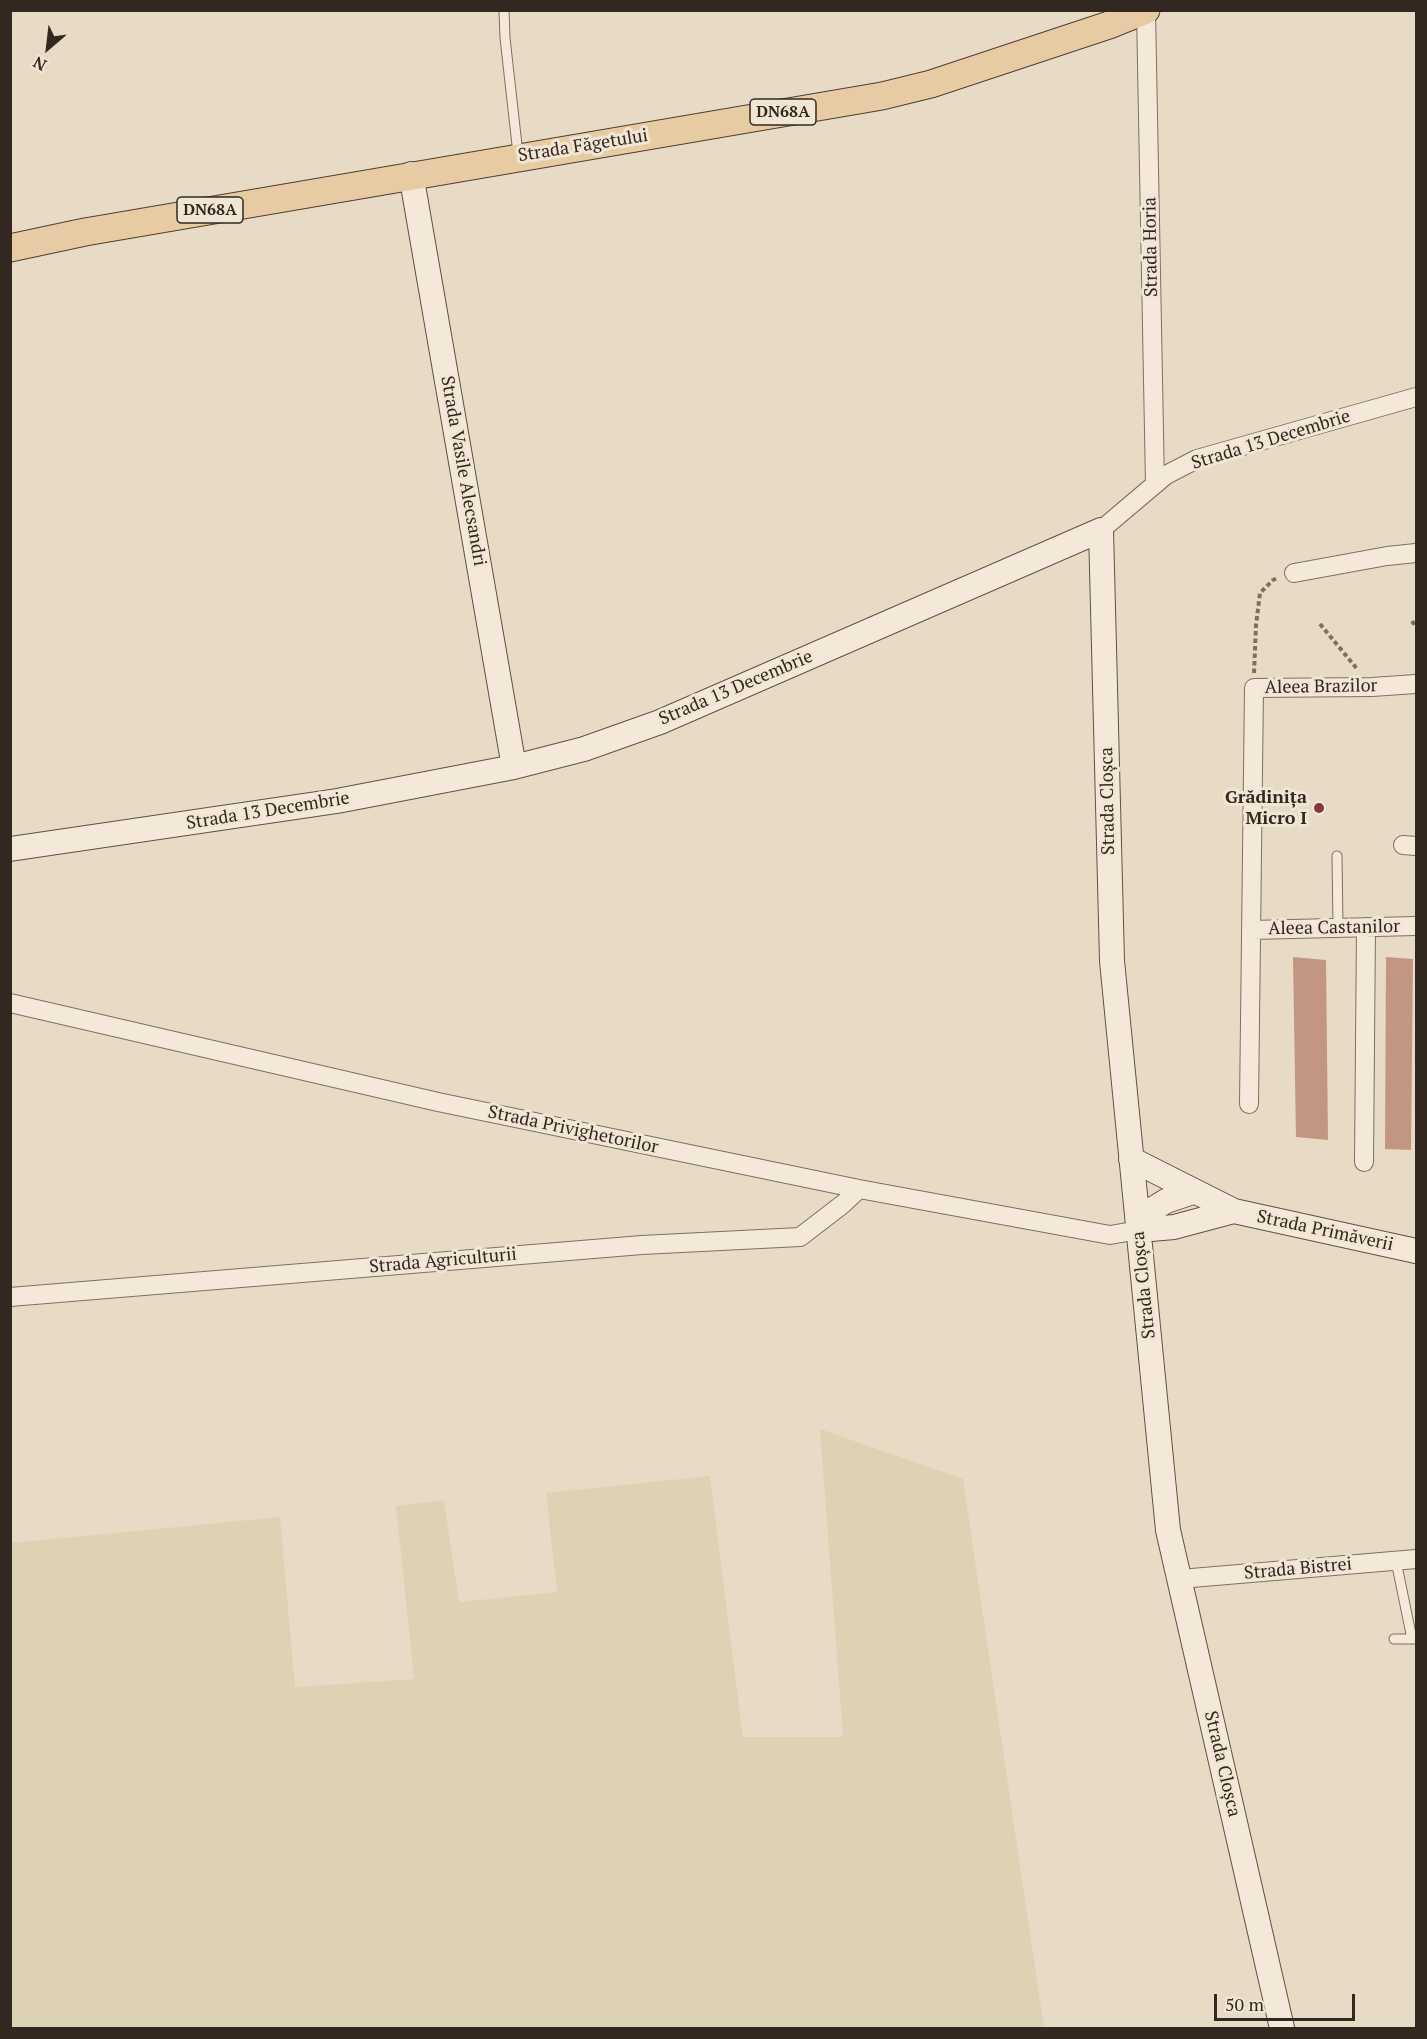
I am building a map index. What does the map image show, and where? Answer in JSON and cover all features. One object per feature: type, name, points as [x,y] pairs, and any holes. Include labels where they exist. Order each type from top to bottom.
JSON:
[{"type":"main road","name":"Strada Făgetului","points":[[10,248],[96,230],[411,174],[905,90],[931,84],[1098,29],[1146,10]]},
{"type":"street","name":"Strada Horia","points":[[1146,10],[1155,484]]},
{"type":"street","name":"Strada Vasile Alecsandri","points":[[411,174],[514,767]]},
{"type":"street","name":"Strada 13 Decembrie","points":[[10,849],[337,801],[514,767],[584,749],[660,722],[1101,530],[1166,475],[1197,459],[1416,397]]},
{"type":"street","name":"Strada Cloșca","points":[[1101,530],[1112,961],[1168,1530],[1282,2028]]},
{"type":"street","points":[[1294,573],[1387,556],[1416,554]]},
{"type":"street","name":"Aleea Brazilor","points":[[1254,688],[1372,687],[1416,684]]},
{"type":"street","points":[[1249,1104],[1254,688]]},
{"type":"street","name":"Aleea Castanilor","points":[[1251,930],[1416,926]]},
{"type":"street","points":[[1364,1162],[1366,927]]},
{"type":"street","name":"Strada Privighetorilor","points":[[10,1003],[438,1102],[859,1189],[1110,1235],[1139,1230]]},
{"type":"street","name":"Strada Primăverii","points":[[1131,1159],[1234,1211],[1416,1251]]},
{"type":"street","name":"Strada Agriculturii","points":[[10,1296],[642,1245],[800,1237],[859,1189]]},
{"type":"street","points":[[1139,1230],[1153,1209],[1166,1201],[1193,1192]]},
{"type":"street","name":"Strada Primăverii","points":[[1139,1230],[1174,1227],[1234,1211]]},
{"type":"street","name":"Strada Bistrei","points":[[1180,1579],[1416,1559]]},
{"type":"lane","points":[[504,10],[505,38],[519,157]]},
{"type":"lane","points":[[1337,856],[1338,927]]},
{"type":"lane","points":[[1394,1638],[1414,1639],[1396,1561]]},
{"type":"path","name":"Aleea Brazilor","points":[[1254,688],[1256,625],[1260,593],[1273,580],[1294,573]]},
{"type":"path","points":[[1412,621],[1416,627]]},
{"type":"path","points":[[1320,624],[1372,687]]},
{"type":"shaded area","points":[[820,1429],[963,1479],[1044,2028],[11,2028],[11,1543],[280,1517],[295,1687],[414,1679],[396,1506],[444,1500],[459,1602],[557,1592],[546,1493],[710,1476],[743,1737],[843,1737]]},
{"type":"building","points":[[1293,957],[1326,960],[1328,1140],[1296,1137]]},
{"type":"building","points":[[1386,957],[1413,959],[1411,1150],[1385,1149]]},
{"type":"place","name":"Grădinița Micro I","points":[[1319,808]]}]
